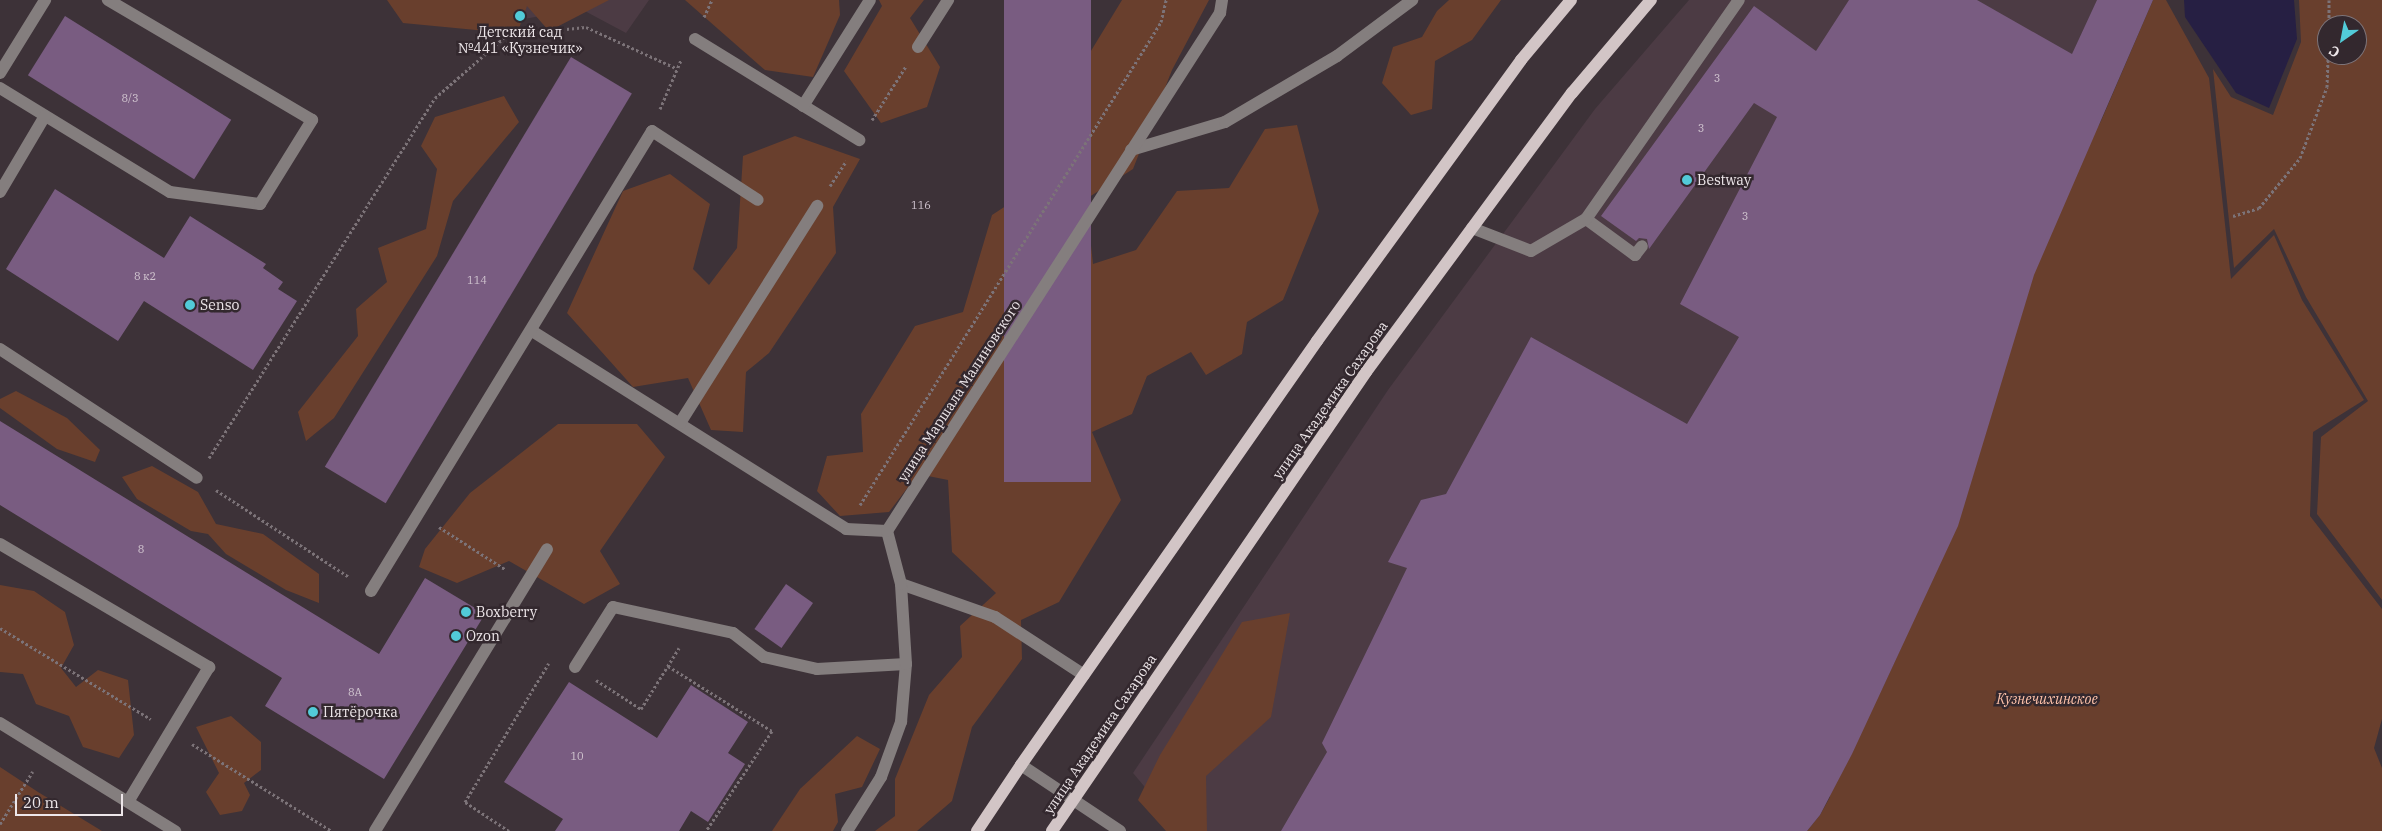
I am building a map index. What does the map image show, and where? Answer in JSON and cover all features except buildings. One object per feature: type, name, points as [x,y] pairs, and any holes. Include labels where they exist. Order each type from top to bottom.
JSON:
[{"type":"main road","points":[[977,831],[1322,333],[1521,60],[1571,0]]},
{"type":"main road","name":"улица Академика Сахарова","points":[[1052,831],[1366,372],[1572,93],[1651,0]]},
{"type":"street","points":[[0,73],[45,0]]},
{"type":"street","points":[[0,88],[170,192],[260,204],[312,120],[108,0]]},
{"type":"street","points":[[803,106],[870,0]]},
{"type":"street","points":[[918,47],[948,0]]},
{"type":"street","name":"улица Маршала Малиновского","points":[[888,532],[1220,13],[1222,0]]},
{"type":"street","points":[[1131,150],[1225,122],[1338,56],[1412,0]]},
{"type":"street","points":[[1472,228],[1532,251],[1586,219],[1739,0]]},
{"type":"street","points":[[695,39],[859,140]]},
{"type":"street","points":[[0,192],[45,116]]},
{"type":"street","points":[[371,591],[532,331],[652,131],[758,200]]},
{"type":"street","points":[[680,423],[817,206]]},
{"type":"street","points":[[1586,219],[1636,255],[1642,246]]},
{"type":"street","points":[[532,331],[846,529],[888,532],[901,584],[906,664],[901,722],[881,777],[847,831]]},
{"type":"street","points":[[0,349],[197,478]]},
{"type":"street","points":[[0,544],[209,667],[128,802]]},
{"type":"street","points":[[375,831],[547,549]]},
{"type":"street","points":[[901,584],[995,617],[1084,675]]},
{"type":"street","points":[[575,666],[613,607],[733,632],[764,658],[817,669],[906,664]]},
{"type":"street","points":[[0,722],[176,831]]},
{"type":"street","points":[[1021,765],[1120,831]]},
{"type":"path","points":[[846,529],[1161,22],[1166,0]]},
{"type":"path","points":[[2329,0],[2329,15]]},
{"type":"path","points":[[371,591],[197,478],[435,98],[507,35],[586,27],[676,68],[652,131]]},
{"type":"path","points":[[2233,216],[2259,208],[2300,158],[2327,87],[2328,65]]},
{"type":"path","points":[[418,514],[489,558]]},
{"type":"path","points":[[509,831],[464,802],[555,654],[641,709],[693,624]]},
{"type":"path","points":[[668,666],[772,731],[706,831]]},
{"type":"path","points":[[0,824],[46,751]]},
{"type":"path","points":[[308,816],[332,831]]},
{"type":"path","points":[[500,831],[502,826]]},
{"type":"shaded area","name":"Детский сад №441 «Кузнечик»","points":[[470,0],[649,0],[626,33],[581,9],[507,22]]},
{"type":"shaded area","points":[[1689,0],[2153,0],[2034,275],[1958,526],[1852,754],[1820,815],[1807,831],[1193,831],[1170,817],[1133,773],[1388,390],[1595,109]]},
{"type":"shaded area","points":[[2184,0],[2294,0],[2297,39],[2269,108],[2236,93],[2185,17]]},
{"type":"green space","points":[[387,0],[609,0],[549,31],[527,6],[517,34],[403,23]]},
{"type":"green space","points":[[685,0],[839,0],[840,15],[813,77],[765,70]]},
{"type":"green space","points":[[879,0],[924,0],[910,18],[940,67],[927,107],[881,123],[844,71],[882,6]]},
{"type":"green space","points":[[1122,0],[1209,0],[1172,70],[1133,169],[1086,199],[1093,264],[1136,250],[1177,191],[1229,188],[1265,129],[1297,125],[1319,211],[1283,300],[1247,322],[1242,354],[1206,375],[1191,352],[1147,376],[1132,414],[1092,432],[1121,500],[1059,602],[1021,620],[1022,659],[972,727],[952,801],[917,831],[875,831],[895,816],[895,779],[929,695],[962,657],[960,626],[996,593],[952,552],[948,480],[918,474],[889,512],[840,516],[817,491],[827,456],[863,452],[861,414],[915,326],[963,312],[992,215],[1033,188],[1044,128]]},
{"type":"green space","points":[[1449,0],[1501,0],[1472,40],[1435,61],[1432,109],[1411,115],[1382,83],[1393,47],[1422,37],[1437,11]]},
{"type":"green space","name":"Кузнечихинское","points":[[2153,0],[2166,0],[2209,78],[2231,279],[2274,235],[2302,300],[2364,400],[2313,432],[2310,516],[2382,609],[2382,719],[2374,748],[2382,768],[2382,831],[1807,831],[1820,815],[1830,797],[1827,778],[1862,707],[1882,689],[1901,648],[2028,256],[2101,121]]},
{"type":"green space","points":[[2299,0],[2382,0],[2382,600],[2317,514],[2321,437],[2368,401],[2306,297],[2274,229],[2234,268],[2213,69],[2231,97],[2273,115],[2301,42]]},
{"type":"green space","points":[[504,96],[519,122],[453,201],[437,256],[334,418],[306,441],[298,412],[358,336],[356,309],[387,282],[378,248],[426,229],[437,169],[421,146],[435,117]]},
{"type":"green space","points":[[795,136],[860,159],[833,207],[836,253],[769,353],[746,372],[743,432],[711,430],[688,378],[633,387],[567,313],[623,191],[670,174],[710,204],[693,269],[709,285],[737,248],[743,156]]},
{"type":"green space","points":[[16,391],[67,418],[100,450],[95,462],[57,449],[0,408],[0,399]]},
{"type":"green space","points":[[558,424],[637,424],[665,457],[600,551],[620,584],[584,604],[509,561],[457,583],[419,567],[425,549],[470,493]]},
{"type":"green space","points":[[152,466],[198,492],[216,524],[263,534],[319,574],[319,603],[286,590],[226,554],[208,534],[191,531],[137,499],[122,477]]},
{"type":"green space","points":[[0,585],[34,591],[65,612],[74,645],[61,668],[76,687],[98,670],[128,680],[134,735],[119,758],[83,747],[69,716],[36,704],[23,674],[0,672]]},
{"type":"green space","points":[[1290,613],[1271,717],[1206,776],[1207,831],[1166,831],[1138,800],[1160,755],[1242,622]]},
{"type":"green space","points":[[231,716],[261,742],[261,770],[244,783],[250,795],[242,811],[220,815],[206,792],[219,773],[196,727]]},
{"type":"green space","points":[[857,736],[880,749],[862,787],[835,794],[838,822],[833,831],[772,831],[800,789]]},
{"type":"green space","points":[[0,767],[38,792],[102,831],[0,831]]},
{"type":"place","name":"Детский сад №441 «Кузнечик»","points":[[520,16]]},
{"type":"place","name":"Bestway","points":[[1687,180]]},
{"type":"place","name":"Senso","points":[[190,305]]},
{"type":"place","name":"Boxberry","points":[[466,612]]},
{"type":"place","name":"Ozon","points":[[456,636]]},
{"type":"place","name":"Пятёрочка","points":[[313,712]]}]
